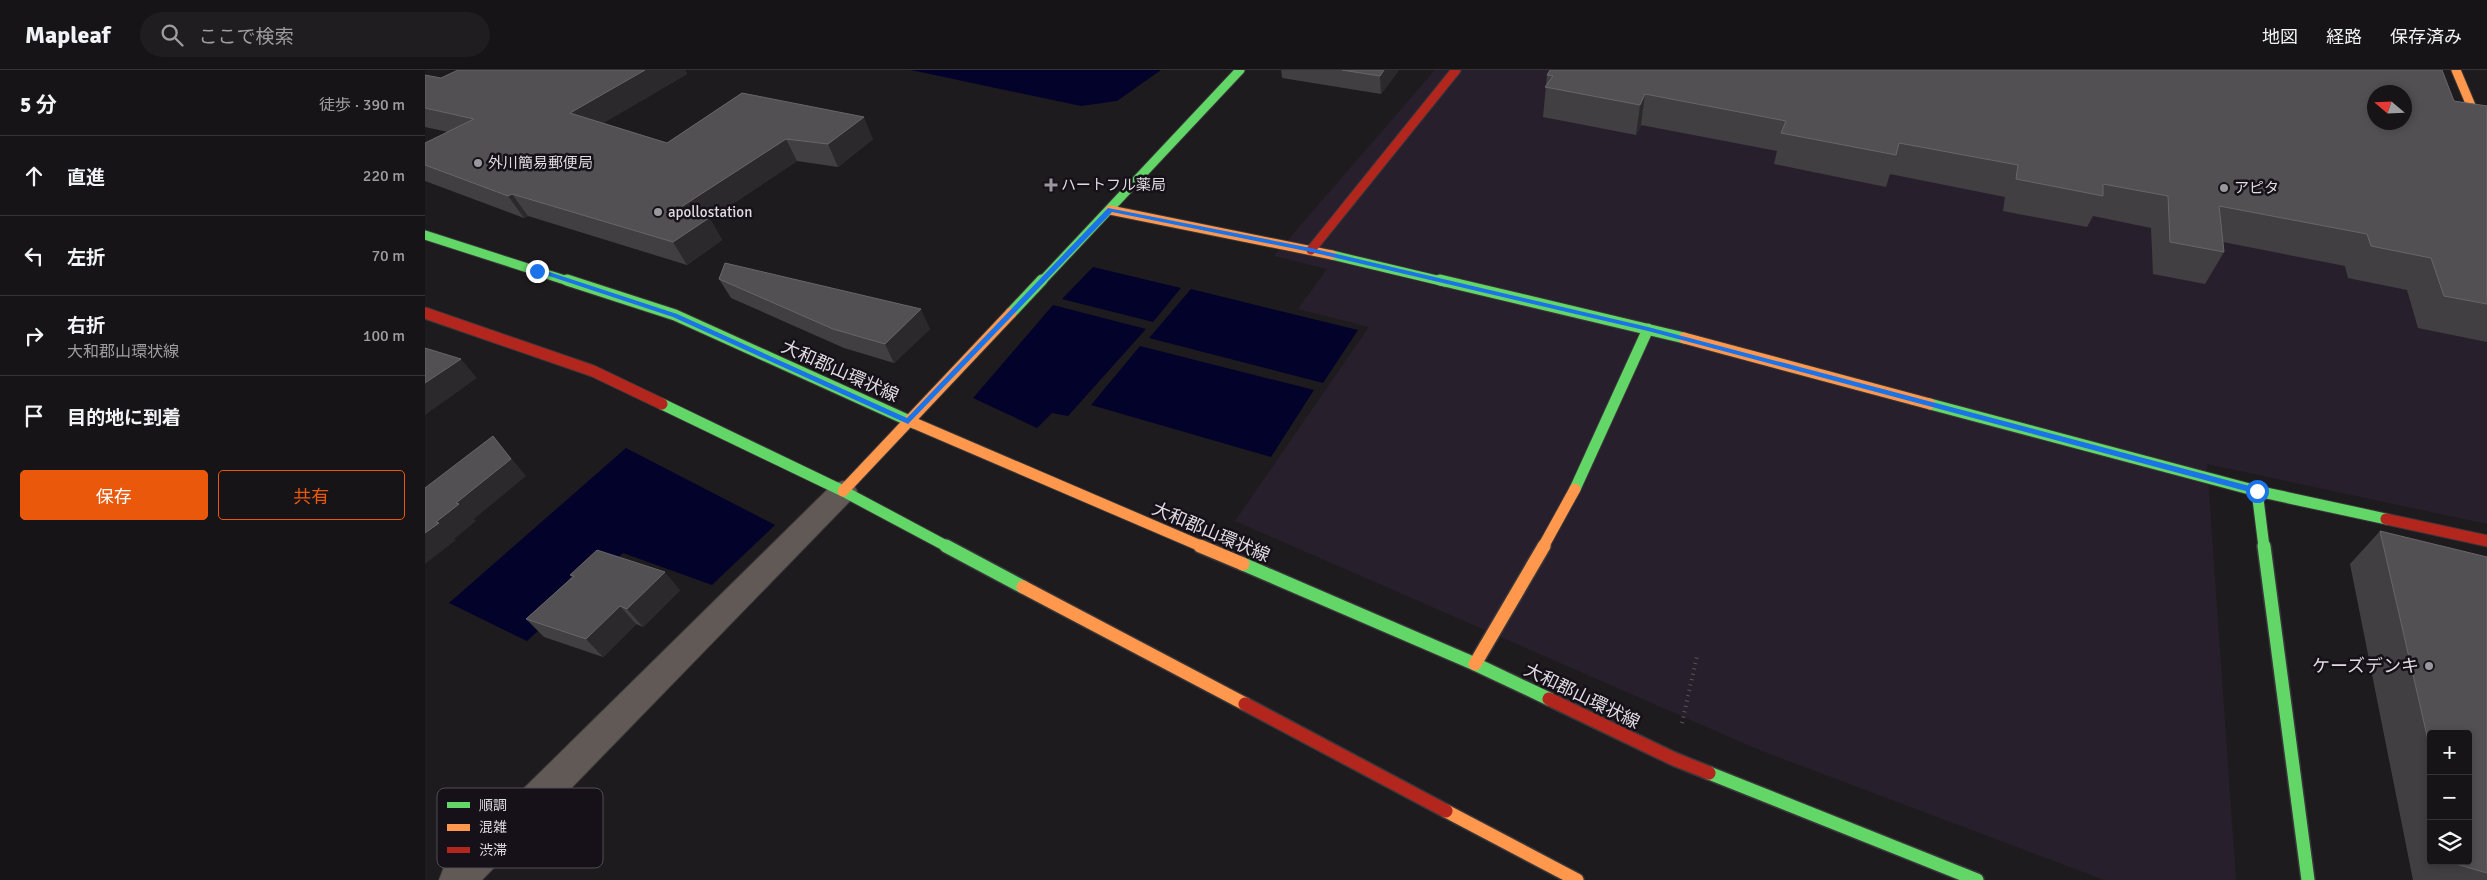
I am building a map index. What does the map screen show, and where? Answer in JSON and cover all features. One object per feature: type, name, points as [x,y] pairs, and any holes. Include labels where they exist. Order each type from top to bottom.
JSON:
[{"type":"street","points":[[548,788],[843,490],[1110,210],[1240,70]]},
{"type":"street","points":[[1311,250],[1456,70]]},
{"type":"street","points":[[2456,70],[2472,108],[2487,116]]},
{"type":"street","points":[[1110,210],[1311,250],[1648,329],[2257,491],[2487,541]]},
{"type":"street","name":"大和郡山環状線","points":[[425,235],[675,315],[908,421],[1475,664],[1674,759],[1977,880]]},
{"type":"street","points":[[425,313],[593,371],[843,490],[1577,880]]},
{"type":"street","points":[[1475,664],[1565,510],[1648,329]]},
{"type":"street","points":[[2257,491],[2308,880]]},
{"type":"street","points":[[457,880],[469,868]]},
{"type":"path","points":[[1674,759],[1697,656]]},
{"type":"shaded area","points":[[1435,70],[2440,70],[2454,102],[2487,123],[2487,524],[2207,464],[2236,880],[2104,880],[1757,749],[1235,521],[1369,327],[1298,309],[1327,269],[1274,256]]},
{"type":"water","points":[[911,70],[1161,70],[1117,101],[1081,106]]},
{"type":"water","points":[[1093,267],[1181,288],[1153,322],[1062,299]]},
{"type":"water","points":[[1191,289],[1358,330],[1323,383],[1149,338]]},
{"type":"water","points":[[1053,305],[1146,329],[1068,416],[1052,413],[1037,428],[973,398]]},
{"type":"water","points":[[1140,346],[1314,390],[1271,457],[1091,405]]},
{"type":"water","points":[[626,448],[775,525],[712,585],[623,553],[527,641],[449,603]]},
{"type":"building","points":[[458,70],[645,70],[570,113],[667,143],[742,93],[864,117],[828,144],[786,139],[678,209],[709,218],[673,242],[512,194],[508,196],[425,165],[425,143],[474,119],[425,108],[425,75],[441,78]]},
{"type":"building","points":[[1342,70],[1384,70],[1380,76]]},
{"type":"building","name":"アピタ","points":[[1550,70],[2442,70],[2454,101],[2487,106],[2487,304],[2444,296],[2431,258],[2371,246],[2367,234],[2219,206],[2224,252],[2170,242],[2168,196],[2103,184],[2103,196],[2016,179],[2018,165],[1899,143],[1896,155],[1781,133],[1786,121],[1645,94],[1640,105],[1545,87],[1553,76],[1547,75]]},
{"type":"building","points":[[725,263],[921,309],[885,344],[833,329],[719,279]]},
{"type":"building","points":[[425,348],[461,359],[425,383]]},
{"type":"building","points":[[493,436],[511,459],[456,503],[459,504],[425,533],[425,488]]},
{"type":"building","points":[[2380,531],[2487,557],[2487,873],[2459,865],[2472,865],[2472,730],[2427,730],[2427,736]]},
{"type":"building","points":[[597,550],[665,572],[627,609],[620,606],[586,639],[526,619],[574,576],[570,575]]},
{"type":"traffic: fast","points":[[1011,313],[1240,70]]},
{"type":"traffic: fast","points":[[425,235],[675,315],[914,423]]},
{"type":"traffic: fast","points":[[1332,255],[1684,338]]},
{"type":"traffic: fast","points":[[1575,489],[1648,329]]},
{"type":"traffic: fast","points":[[662,404],[843,491],[1023,587]]},
{"type":"traffic: fast","points":[[1930,404],[2257,491],[2386,519]]},
{"type":"traffic: fast","points":[[2257,491],[2308,880]]},
{"type":"traffic: fast","points":[[1243,564],[1475,664],[1549,699]]},
{"type":"traffic: fast","points":[[1709,773],[1977,880]]},
{"type":"traffic: slow","points":[[2456,70],[2472,108],[2487,116]]},
{"type":"traffic: slow","points":[[1110,210],[1332,255]]},
{"type":"traffic: slow","points":[[843,491],[1011,313]]},
{"type":"traffic: slow","points":[[1684,338],[1930,404]]},
{"type":"traffic: slow","points":[[914,423],[1243,564]]},
{"type":"traffic: slow","points":[[1475,664],[1565,510],[1575,489]]},
{"type":"traffic: slow","points":[[1023,587],[1245,704]]},
{"type":"traffic: slow","points":[[1446,811],[1577,880]]},
{"type":"traffic: jam","points":[[1311,250],[1456,70]]},
{"type":"traffic: jam","points":[[425,313],[593,371],[662,404]]},
{"type":"traffic: jam","points":[[2386,519],[2487,541]]},
{"type":"traffic: jam","points":[[1549,699],[1674,759],[1709,773]]},
{"type":"traffic: jam","points":[[1245,704],[1446,811]]},
{"type":"place","name":"外川簡易郵便局","points":[[478,163]]},
{"type":"place","name":"ハートフル薬局","points":[[1051,185]]},
{"type":"place","name":"アピタ","points":[[2224,188]]},
{"type":"place","name":"apollostation","points":[[658,212]]},
{"type":"place","name":"ケーズデンキ","points":[[2429,666]]},
{"type":"route","points":[[537,271],[675,315],[908,421],[1110,210],[1311,250],[1648,329],[2257,491]]}]
